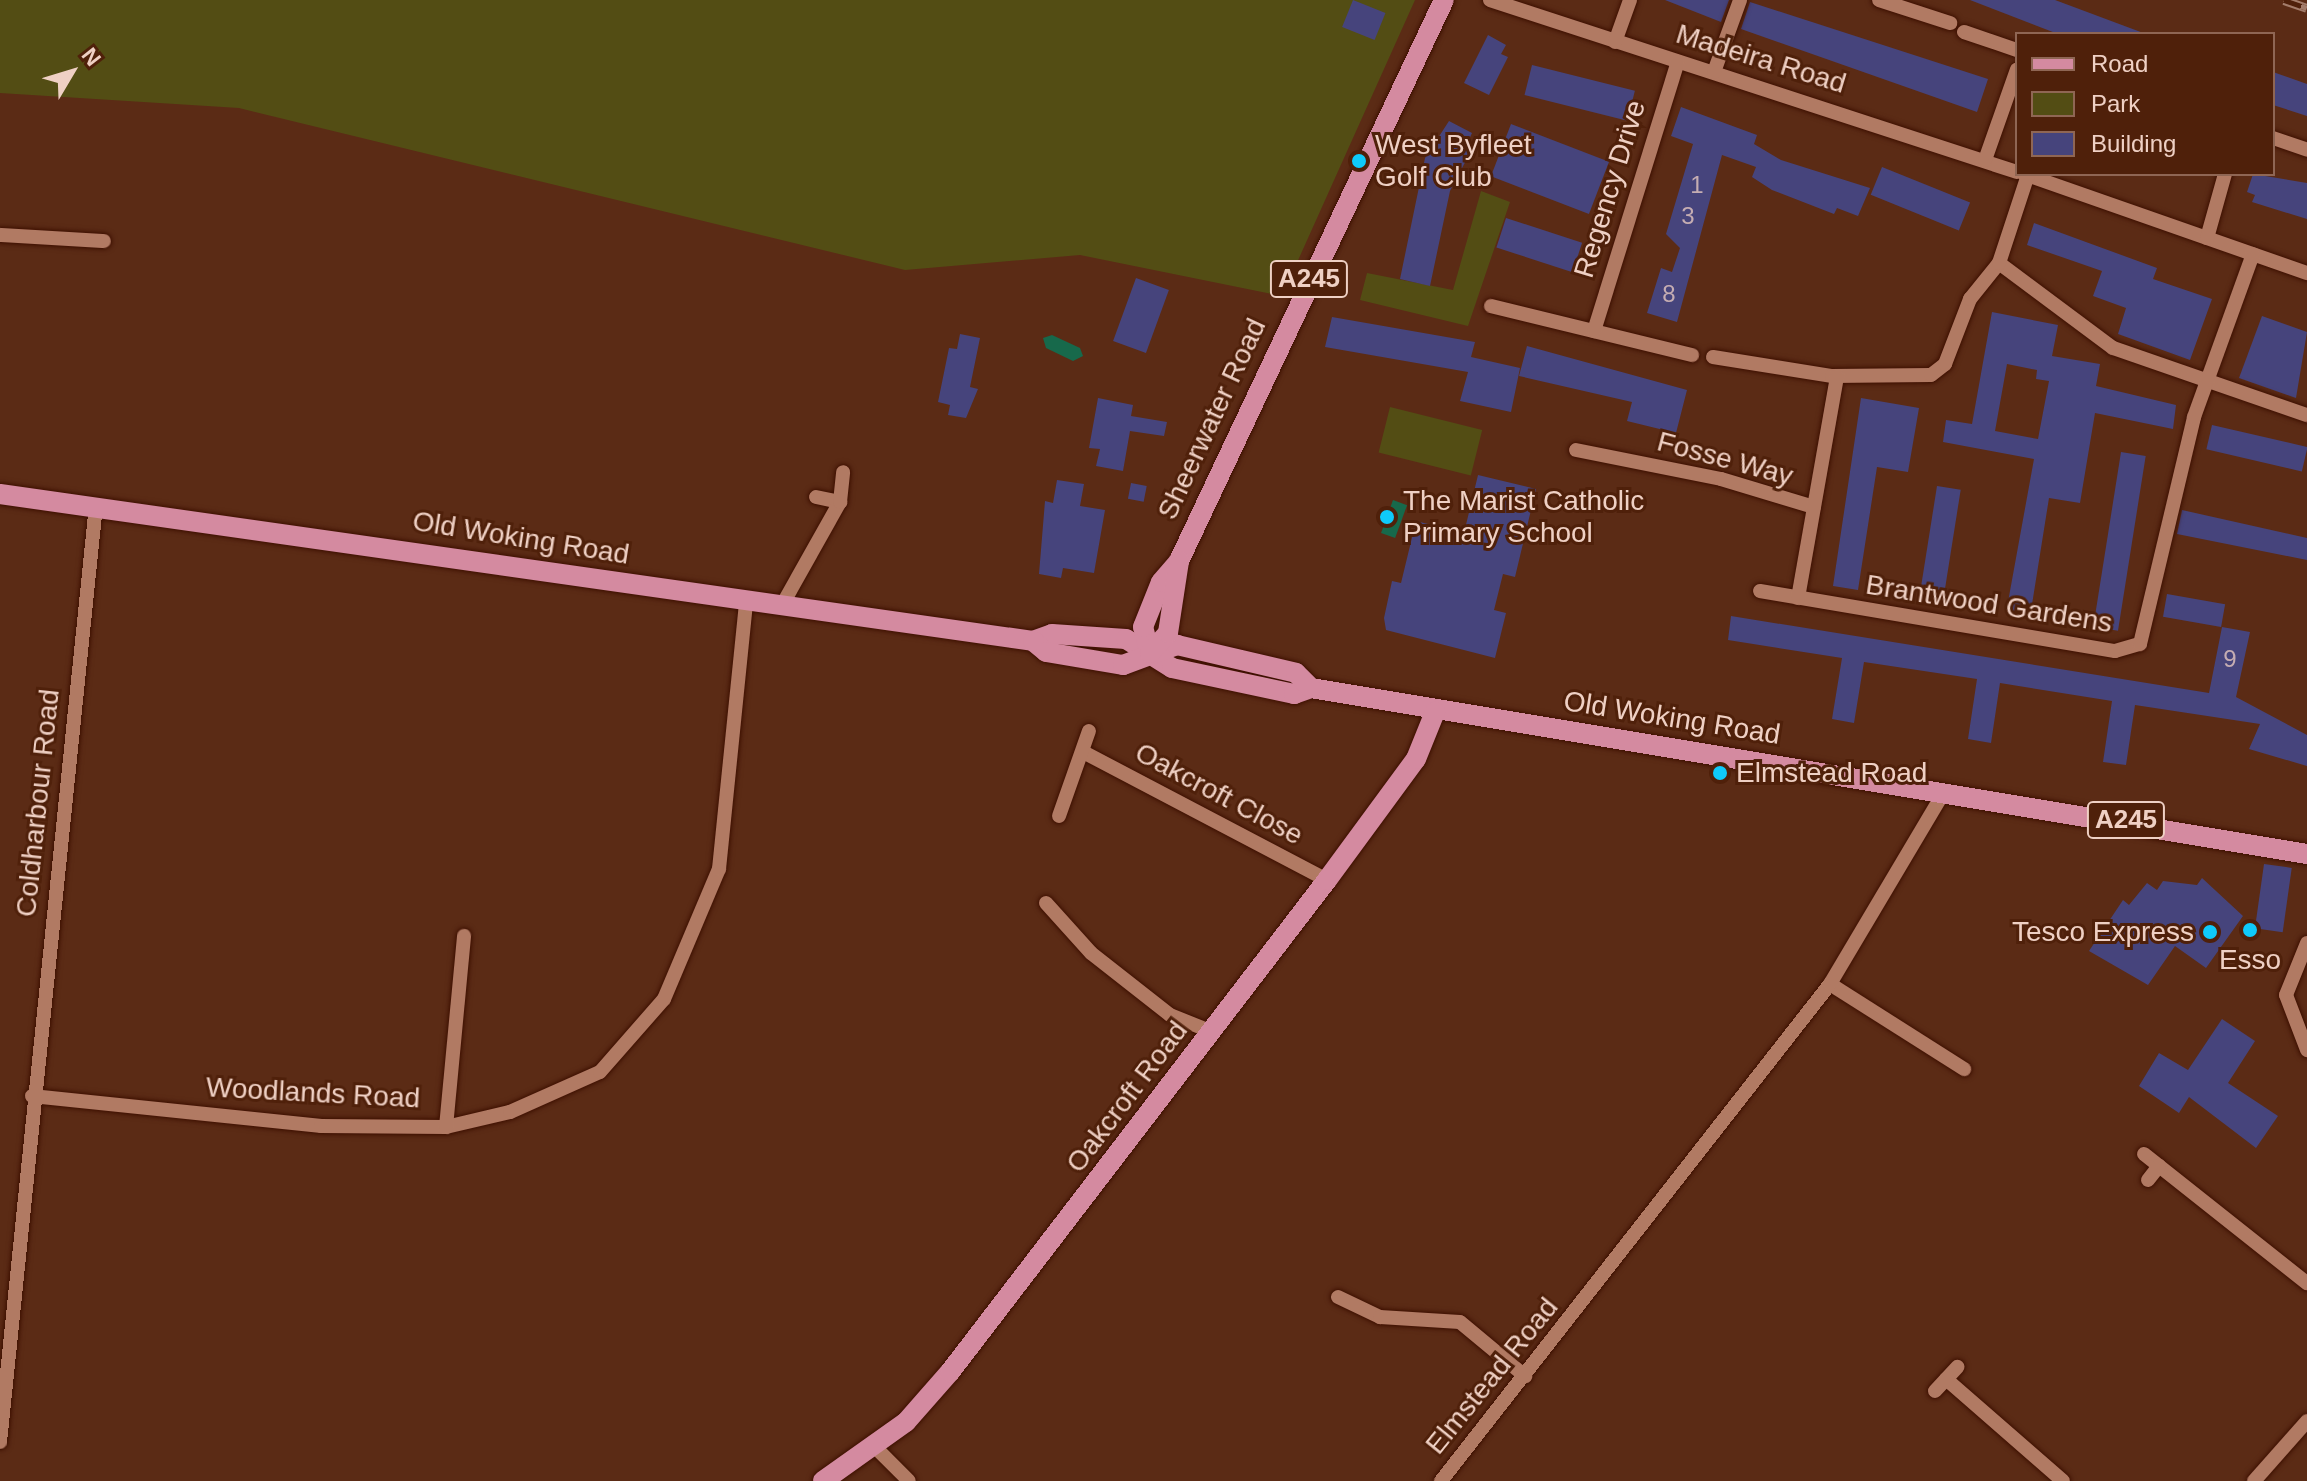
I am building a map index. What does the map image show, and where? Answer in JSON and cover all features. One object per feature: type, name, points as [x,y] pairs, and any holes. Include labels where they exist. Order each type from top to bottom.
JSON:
[{"type":"main road","name":"Sheerwater Road","points":[[1150,653],[1147,614],[1179,561],[1444,0]]},
{"type":"main road","name":"Old Woking Road","points":[[0,494],[96,505],[781,607],[1033,641],[1052,634],[1126,639],[1150,653],[1177,645],[1296,673],[1311,688],[1435,712],[2307,854]]},
{"type":"main road","name":"Oakcroft Road","points":[[823,1481],[874,1446],[950,1372],[1212,1032],[1416,759],[1435,712]]},
{"type":"street","name":"Madeira Road","points":[[1490,0],[2015,171]]},
{"type":"street","points":[[1615,42],[1630,0]]},
{"type":"street","points":[[1714,72],[1740,0]]},
{"type":"street","points":[[1879,0],[1950,23]]},
{"type":"street","points":[[1964,32],[2015,49]]},
{"type":"street","name":"Regency Drive","points":[[1594,331],[1678,62]]},
{"type":"street","points":[[1985,160],[2015,75]]},
{"type":"street","points":[[2275,139],[2307,150]]},
{"type":"street","points":[[1713,357],[1837,376],[1931,375],[1945,364],[1970,299],[1999,263],[2022,176]]},
{"type":"street","name":"Madeira Road","points":[[2029,176],[2307,273]]},
{"type":"street","points":[[2207,238],[2224,176]]},
{"type":"street","points":[[0,235],[104,241]]},
{"type":"street","name":"Brantwood Gardens","points":[[1760,591],[2115,651],[2133,647],[2146,630],[2206,382],[2253,254]]},
{"type":"street","points":[[1999,263],[2113,348],[2307,415]]},
{"type":"street","points":[[1491,306],[1692,355]]},
{"type":"street","points":[[1798,598],[1837,376]]},
{"type":"street","name":"Fosse Way","points":[[1576,450],[1721,479],[1814,507]]},
{"type":"street","points":[[781,607],[840,502],[843,472]]},
{"type":"street","points":[[816,497],[840,502]]},
{"type":"street","name":"Coldharbour Road","points":[[0,1442],[32,1096],[96,505]]},
{"type":"street","name":"Woodlands Road","points":[[32,1096],[321,1126],[446,1127],[510,1112],[600,1072],[664,999],[719,869],[746,601]]},
{"type":"street","points":[[1059,816],[1087,754],[1089,731]]},
{"type":"street","name":"Oakcroft Close","points":[[1087,754],[1327,880]]},
{"type":"street","name":"Elmstead Road","points":[[1441,1481],[1830,984],[1943,794]]},
{"type":"street","points":[[1046,903],[1091,953],[1170,1015],[1212,1032]]},
{"type":"street","points":[[446,1127],[464,936]]},
{"type":"street","points":[[2307,943],[2286,995],[2307,1050]]},
{"type":"street","points":[[1830,984],[1964,1069]]},
{"type":"street","points":[[2144,1154],[2307,1283]]},
{"type":"street","points":[[2148,1180],[2159,1166]]},
{"type":"street","points":[[1338,1297],[1380,1317],[1460,1322],[1525,1376]]},
{"type":"street","points":[[1935,1391],[1957,1367]]},
{"type":"street","points":[[1946,1379],[2063,1481]]},
{"type":"street","points":[[2254,1481],[2307,1421]]},
{"type":"street","points":[[874,1446],[909,1481]]},
{"type":"green space","name":"West Byfleet Golf Club","points":[[0,0],[1415,0],[1282,296],[1080,255],[905,270],[239,108],[0,93]]},
{"type":"green space","points":[[1481,191],[1510,202],[1468,326],[1360,300],[1367,273],[1453,290]]},
{"type":"green space","points":[[1390,407],[1482,430],[1471,476],[1379,453]]},
{"type":"shaded area","points":[[1052,335],[1080,348],[1083,356],[1073,361],[1046,348],[1043,338]]},
{"type":"shaded area","points":[[1393,500],[1407,505],[1395,538],[1381,533]]},
{"type":"building","points":[[1353,0],[1385,13],[1375,40],[1342,27]]},
{"type":"building","points":[[1665,0],[1729,0],[1721,22]]},
{"type":"building","points":[[1970,0],[2055,0],[2141,32],[2053,32]]},
{"type":"building","points":[[1750,2],[1988,79],[1977,112],[1741,29]]},
{"type":"building","points":[[1488,35],[1506,45],[1501,54],[1508,57],[1489,95],[1464,83]]},
{"type":"building","points":[[1532,65],[1635,91],[1627,121],[1525,95]]},
{"type":"building","points":[[2275,73],[2307,84],[2307,116],[2275,106]]},
{"type":"building","points":[[1681,107],[1757,135],[1754,144],[1781,160],[1870,188],[1858,216],[1837,208],[1834,214],[1772,190],[1752,177],[1756,167],[1722,155],[1677,322],[1647,313],[1661,268],[1672,272],[1680,248],[1666,234],[1693,144],[1671,136]]},
{"type":"building","points":[[1449,121],[1472,133],[1466,146],[1472,149],[1450,191],[1430,286],[1400,279],[1425,158]]},
{"type":"building","points":[[1511,124],[1609,162],[1589,214],[1491,176]]},
{"type":"building","points":[[1882,167],[1970,203],[1959,230],[1871,195]]},
{"type":"building","points":[[2252,176],[2307,183],[2307,219],[2252,202],[2255,195],[2247,192]]},
{"type":"building","points":[[1506,218],[1582,243],[1573,272],[1496,247]]},
{"type":"building","points":[[2034,223],[2157,268],[2153,279],[2212,299],[2190,360],[2118,334],[2126,308],[2093,296],[2102,271],[2027,245]]},
{"type":"building","points":[[1136,278],[1169,290],[1146,353],[1113,341]]},
{"type":"building","points":[[1992,312],[2058,325],[2052,356],[2100,364],[2096,386],[2176,405],[2173,429],[2095,413],[2080,503],[2049,498],[2030,617],[2006,613],[2034,459],[1943,442],[1946,420],[1972,424]],"holes":[[[2007,364],[2037,370],[2036,379],[2049,381],[2038,439],[1995,431]]]},
{"type":"building","points":[[2262,316],[2307,332],[2296,398],[2239,378]]},
{"type":"building","points":[[1332,317],[1475,342],[1471,357],[1520,368],[1511,412],[1460,401],[1468,372],[1325,347]]},
{"type":"building","points":[[960,334],[980,338],[970,387],[978,389],[966,418],[948,415],[950,405],[938,402],[949,348],[957,349]]},
{"type":"building","points":[[1527,346],[1687,390],[1676,433],[1627,421],[1632,402],[1519,376]]},
{"type":"building","points":[[1098,398],[1133,405],[1131,416],[1167,422],[1164,436],[1130,431],[1123,471],[1096,466],[1100,449],[1089,448]]},
{"type":"building","points":[[1861,398],[1919,408],[1908,472],[1877,467],[1858,590],[1833,586]]},
{"type":"building","points":[[2212,425],[2307,447],[2302,471],[2206,449]]},
{"type":"building","points":[[2121,452],[2146,456],[2118,631],[2093,627]]},
{"type":"building","points":[[1478,475],[1536,489],[1515,577],[1503,574],[1494,610],[1506,613],[1495,658],[1386,630],[1384,618],[1392,581],[1401,583],[1416,521],[1464,533]]},
{"type":"building","points":[[1057,480],[1084,484],[1080,506],[1105,510],[1094,573],[1063,568],[1061,578],[1039,574],[1045,501],[1053,503]]},
{"type":"building","points":[[1131,483],[1147,486],[1144,502],[1128,499]]},
{"type":"building","points":[[1937,486],[1961,490],[1943,602],[1919,599]]},
{"type":"building","points":[[2182,510],[2307,538],[2307,560],[2177,534]]},
{"type":"building","points":[[2167,594],[2225,604],[2221,627],[2163,617]]},
{"type":"building","points":[[1731,616],[2209,693],[2222,627],[2250,632],[2236,697],[2307,735],[2307,766],[2249,749],[2260,724],[2135,705],[2126,765],[2103,762],[2112,701],[2000,683],[1991,743],[1968,739],[1977,679],[1864,662],[1854,723],[1832,719],[1842,658],[1728,640]]},
{"type":"building","points":[[2264,864],[2292,868],[2283,932],[2255,928]]},
{"type":"building","points":[[2202,878],[2243,916],[2206,968],[2175,946],[2148,985],[2089,951],[2123,900],[2129,905],[2147,883],[2157,890],[2163,881],[2197,885]]},
{"type":"building","points":[[2222,1019],[2255,1041],[2228,1083],[2278,1116],[2256,1148],[2189,1097],[2179,1113],[2139,1086],[2159,1053],[2188,1070]]},
{"type":"railway","points":[[2284,0],[2307,8]]},
{"type":"place","name":"West Byfleet Golf Club","points":[[1359,161]]},
{"type":"place","name":"The Marist Catholic Primary School","points":[[1387,517]]},
{"type":"place","name":"Elmstead Road","points":[[1720,773]]},
{"type":"place","name":"Esso","points":[[2250,930]]},
{"type":"place","name":"Tesco Express","points":[[2210,932]]}]
